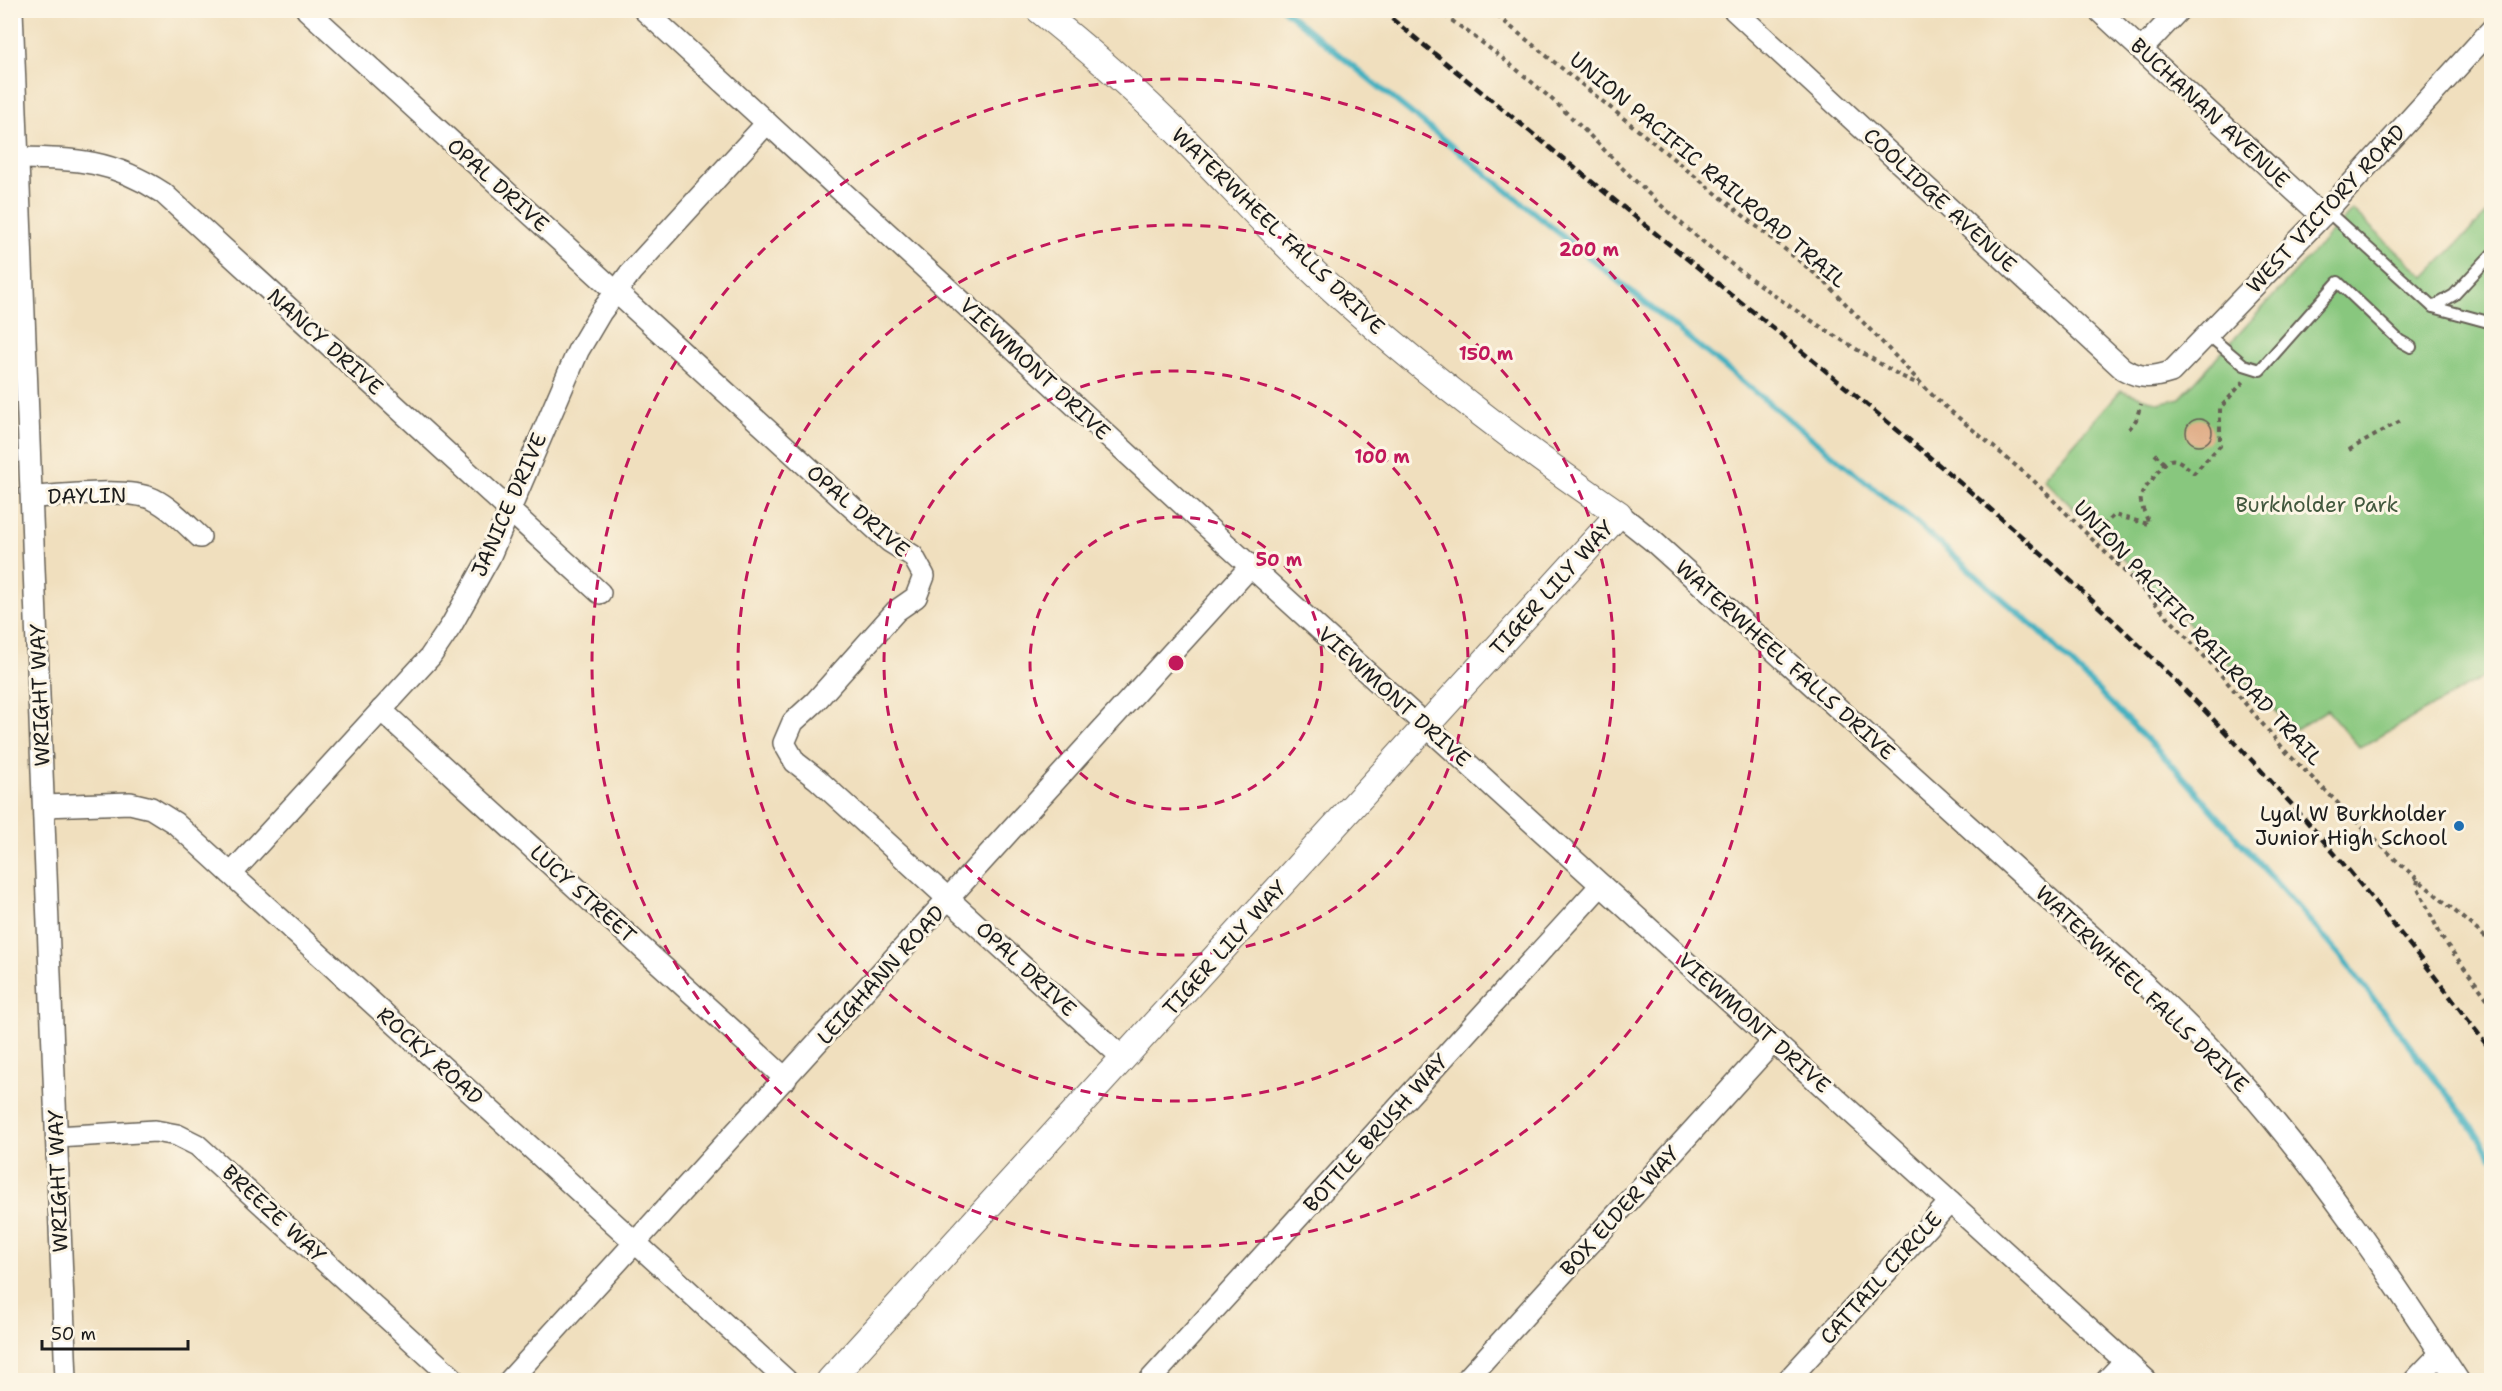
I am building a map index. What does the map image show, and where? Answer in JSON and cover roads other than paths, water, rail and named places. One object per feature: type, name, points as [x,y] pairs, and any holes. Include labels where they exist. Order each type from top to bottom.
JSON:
[{"type":"street","name":"WRIGHT WAY","points":[[12,10],[66,1380]]},
{"type":"street","name":"OPAL DRIVE","points":[[307,10],[889,541],[913,556],[924,576],[916,597],[896,611],[815,702],[793,722],[784,743],[795,762],[817,779],[1124,1059]]},
{"type":"street","name":"VIEWMONT DRIVE","points":[[644,10],[1250,567],[2146,1380]]},
{"type":"street","name":"WATERWHEEL FALLS DRIVE","points":[[1039,10],[1090,50],[1126,83],[1316,274],[1378,330],[1479,414],[1653,541],[2151,992],[2210,1049],[2263,1107],[2377,1257],[2458,1380]]},
{"type":"street","name":"COOLIDGE AVENUE","points":[[1734,10],[2123,369],[2137,376],[2153,378]]},
{"type":"street","name":"BUCHANAN AVENUE","points":[[2098,10],[2324,213]]},
{"type":"street","points":[[2141,50],[2179,10]]},
{"type":"street","name":"WEST VICTORY ROAD","points":[[2153,378],[2171,372],[2324,213],[2492,29]]},
{"type":"street","name":"JANICE DRIVE","points":[[231,874],[430,657],[451,626],[489,558],[508,509],[578,351],[615,291],[767,123]]},
{"type":"street","name":"NANCY DRIVE","points":[[19,158],[74,159],[92,162],[140,178],[163,193],[600,592]]},
{"type":"street","name":"DAYLIN","points":[[32,497],[126,493],[152,499],[176,514],[200,537]]},
{"type":"street","name":"TIGER LILY WAY","points":[[830,1380],[1619,514]]},
{"type":"street","name":"LEIGHANN ROAD","points":[[510,1380],[950,900],[1250,567]]},
{"type":"street","name":"LUCY STREET","points":[[381,710],[786,1079]]},
{"type":"street","name":"ROCKY ROAD","points":[[44,806],[130,803],[151,808],[175,823],[786,1380]]},
{"type":"street","name":"BOTTLE BRUSH WAY","points":[[1150,1380],[1601,885]]},
{"type":"street","name":"BOX ELDER WAY","points":[[1466,1380],[1774,1041]]},
{"type":"street","name":"BREEZE WAY","points":[[57,1137],[155,1131],[177,1135],[197,1146],[455,1380]]},
{"type":"street","name":"CATTAIL CIRCLE","points":[[1788,1380],[1950,1202]]},
{"type":"street","points":[[2415,1380],[2441,1353]]},
{"type":"street","points":[[2107,1380],[2125,1361]]},
{"type":"lane","points":[[2324,213],[2433,307],[2492,323]]},
{"type":"lane","points":[[2433,307],[2454,295],[2492,254]]},
{"type":"lane","points":[[2207,334],[2235,358],[2253,369],[2260,370],[2338,282],[2400,341],[2411,347]]},
{"type":"waterway","points":[[1284,10],[1913,520],[2039,631],[2177,770],[2339,954],[2464,1116],[2492,1157]]},
{"type":"railway","points":[[1381,10],[1895,428],[2075,584],[2169,674],[2267,777],[2360,884],[2492,1052]]},
{"type":"place","name":"Lyal W Burkholder Junior High School","points":[[2459,826]]},
{"type":"park label","name":"Burkholder Park","points":[[2317,505]]}]
